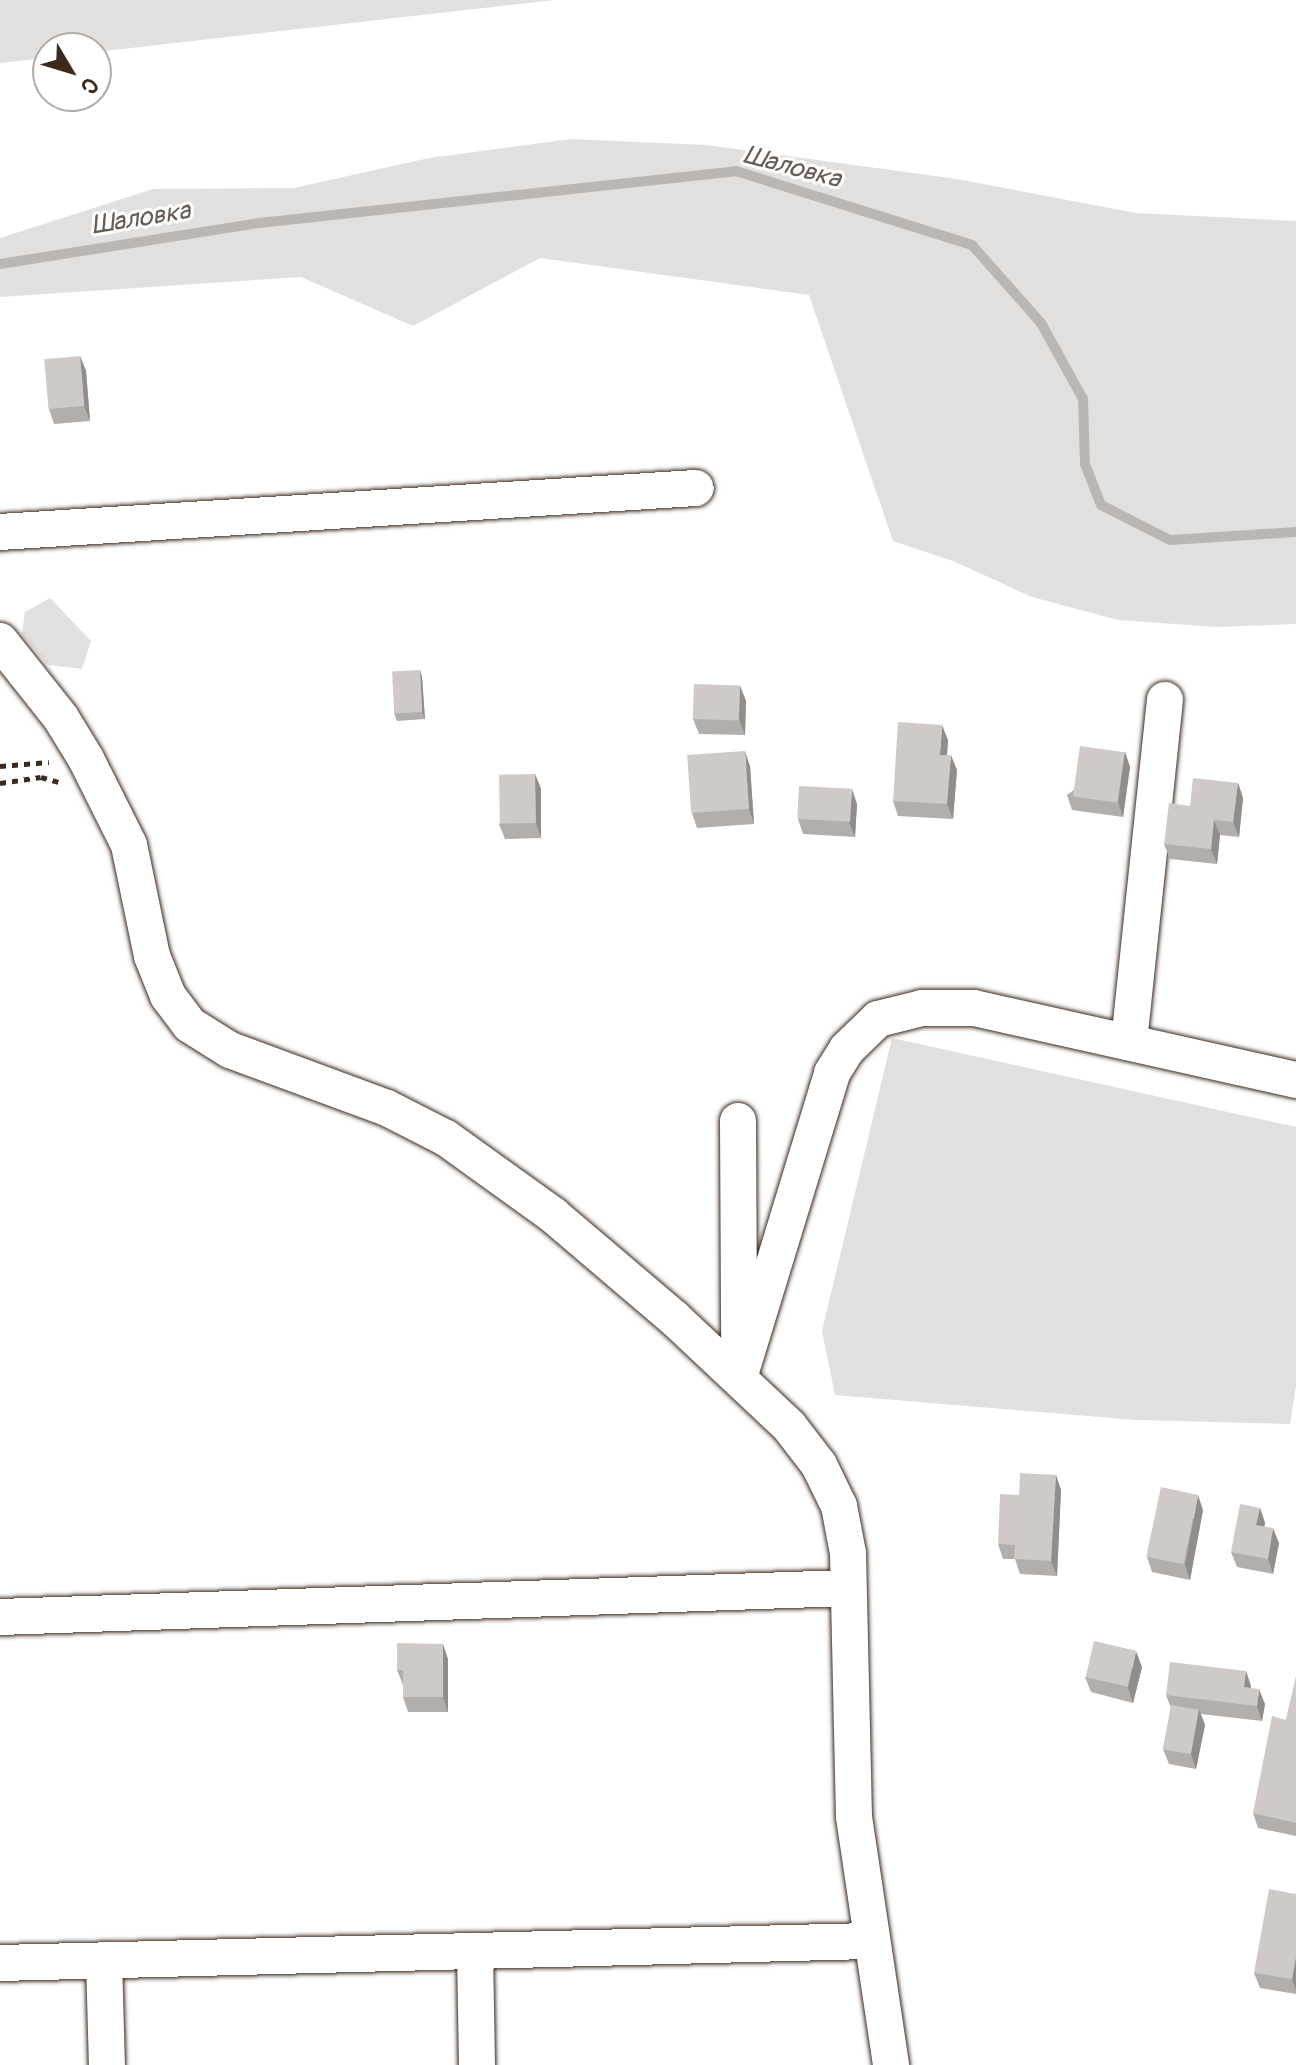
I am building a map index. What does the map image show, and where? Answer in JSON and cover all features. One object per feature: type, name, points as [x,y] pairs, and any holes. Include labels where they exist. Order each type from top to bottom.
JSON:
[{"type":"street","points":[[0,532],[696,488]]},
{"type":"street","points":[[0,641],[61,718],[86,759],[129,845],[152,956],[168,996],[190,1025],[230,1050],[387,1108],[446,1138],[553,1215],[739,1378],[789,1426],[819,1465],[839,1506],[848,1588],[854,1817],[869,1941],[891,2065]]},
{"type":"street","points":[[1129,1042],[1165,700]]},
{"type":"street","points":[[739,1378],[832,1073],[847,1049],[878,1019],[922,1008],[974,1008],[1296,1080]]},
{"type":"street","points":[[738,1121],[739,1378]]},
{"type":"street","points":[[0,1617],[848,1588]]},
{"type":"street","points":[[0,1963],[869,1941]]},
{"type":"street","points":[[475,1951],[477,2065]]},
{"type":"street","points":[[104,1960],[107,2065]]},
{"type":"path","points":[[0,766],[86,759]]},
{"type":"shaded area","points":[[0,0],[554,0],[112,50],[112,32],[32,32],[32,60],[0,63]]},
{"type":"shaded area","points":[[571,139],[706,145],[957,179],[1136,213],[1296,221],[1296,624],[1217,627],[1118,620],[1032,597],[953,561],[893,541],[809,295],[540,258],[413,326],[301,277],[0,297],[0,238],[153,189],[294,188],[429,158]]},
{"type":"shaded area","points":[[50,598],[91,641],[82,669],[48,665],[22,634],[25,612]]},
{"type":"shaded area","points":[[892,1038],[1296,1127],[1296,1386],[1290,1424],[1136,1420],[835,1395],[822,1331]]},
{"type":"building","points":[[80,356],[84,406],[48,409],[44,359]]},
{"type":"building","points":[[420,670],[422,712],[394,713],[392,671]]},
{"type":"building","points":[[694,684],[740,686],[739,721],[693,719]]},
{"type":"building","points":[[898,722],[942,725],[940,755],[951,755],[947,804],[893,801]]},
{"type":"building","points":[[1080,746],[1125,752],[1117,803],[1073,797]]},
{"type":"building","points":[[745,751],[749,809],[691,813],[687,755]]},
{"type":"building","points":[[535,774],[536,823],[500,824],[499,775]]},
{"type":"building","points":[[1193,778],[1238,783],[1233,822],[1214,820],[1211,849],[1164,844],[1169,803],[1190,806]]},
{"type":"building","points":[[799,786],[852,789],[850,822],[797,819]]},
{"type":"building","points":[[1020,1473],[1056,1475],[1051,1561],[1014,1559],[1015,1545],[998,1544],[1000,1494],[1019,1495]]},
{"type":"building","points":[[1161,1487],[1198,1495],[1183,1564],[1146,1556]]},
{"type":"building","points":[[1240,1504],[1260,1508],[1256,1525],[1273,1528],[1268,1559],[1231,1552]]},
{"type":"building","points":[[1094,1641],[1136,1651],[1128,1687],[1086,1677]]},
{"type":"building","points":[[397,1643],[443,1644],[443,1697],[403,1697],[403,1670],[397,1670]]},
{"type":"building","points":[[1170,1662],[1246,1671],[1244,1687],[1259,1689],[1257,1706],[1166,1695]]},
{"type":"building","points":[[1296,1677],[1296,1823],[1253,1813],[1272,1716],[1286,1720]]},
{"type":"building","points":[[1171,1705],[1199,1710],[1191,1754],[1163,1749]]},
{"type":"building","points":[[1269,1889],[1296,1894],[1296,1957],[1292,1979],[1254,1973]]},
{"type":"waterway","name":"Шаловка","points":[[0,264],[259,223],[736,171],[972,245],[1041,323],[1083,399],[1085,464],[1101,505],[1170,540],[1296,532]]}]
